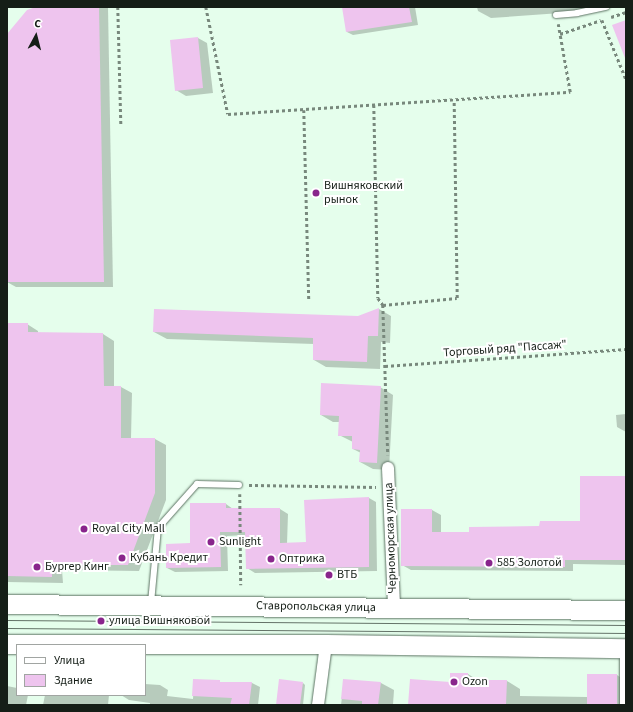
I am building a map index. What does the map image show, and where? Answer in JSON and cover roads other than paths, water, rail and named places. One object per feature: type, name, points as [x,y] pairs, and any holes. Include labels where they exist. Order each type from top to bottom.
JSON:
[{"type":"main road","name":"Ставропольская улица","points":[[7,604],[626,610]]},
{"type":"main road","points":[[7,644],[326,644],[625,648]]},
{"type":"street","name":"Черноморская улица","points":[[388,468],[394,608]]},
{"type":"street","points":[[318,705],[326,644]]},
{"type":"lane","points":[[556,15],[577,13],[606,7]]},
{"type":"lane","points":[[151,606],[158,528],[197,484],[240,485]]},
{"type":"lane","points":[[623,705],[625,648]]},
{"type":"tram line","points":[[7,620],[626,625]]},
{"type":"tram line","points":[[7,628],[626,633]]},
{"type":"place","name":"Вишняковский рынок","points":[[316,193]]},
{"type":"place","name":"Royal City Mall","points":[[84,529]]},
{"type":"place","name":"Sunlight","points":[[211,542]]},
{"type":"place","name":"Кубань Кредит","points":[[122,558]]},
{"type":"place","name":"Оптрика","points":[[271,559]]},
{"type":"place","name":"585 Золотой","points":[[489,563]]},
{"type":"place","name":"Бургер Кинг","points":[[37,567]]},
{"type":"place","name":"ВТБ","points":[[329,575]]},
{"type":"place","name":"улица Вишняковой","points":[[101,621]]},
{"type":"place","name":"Ozon","points":[[454,682]]}]
